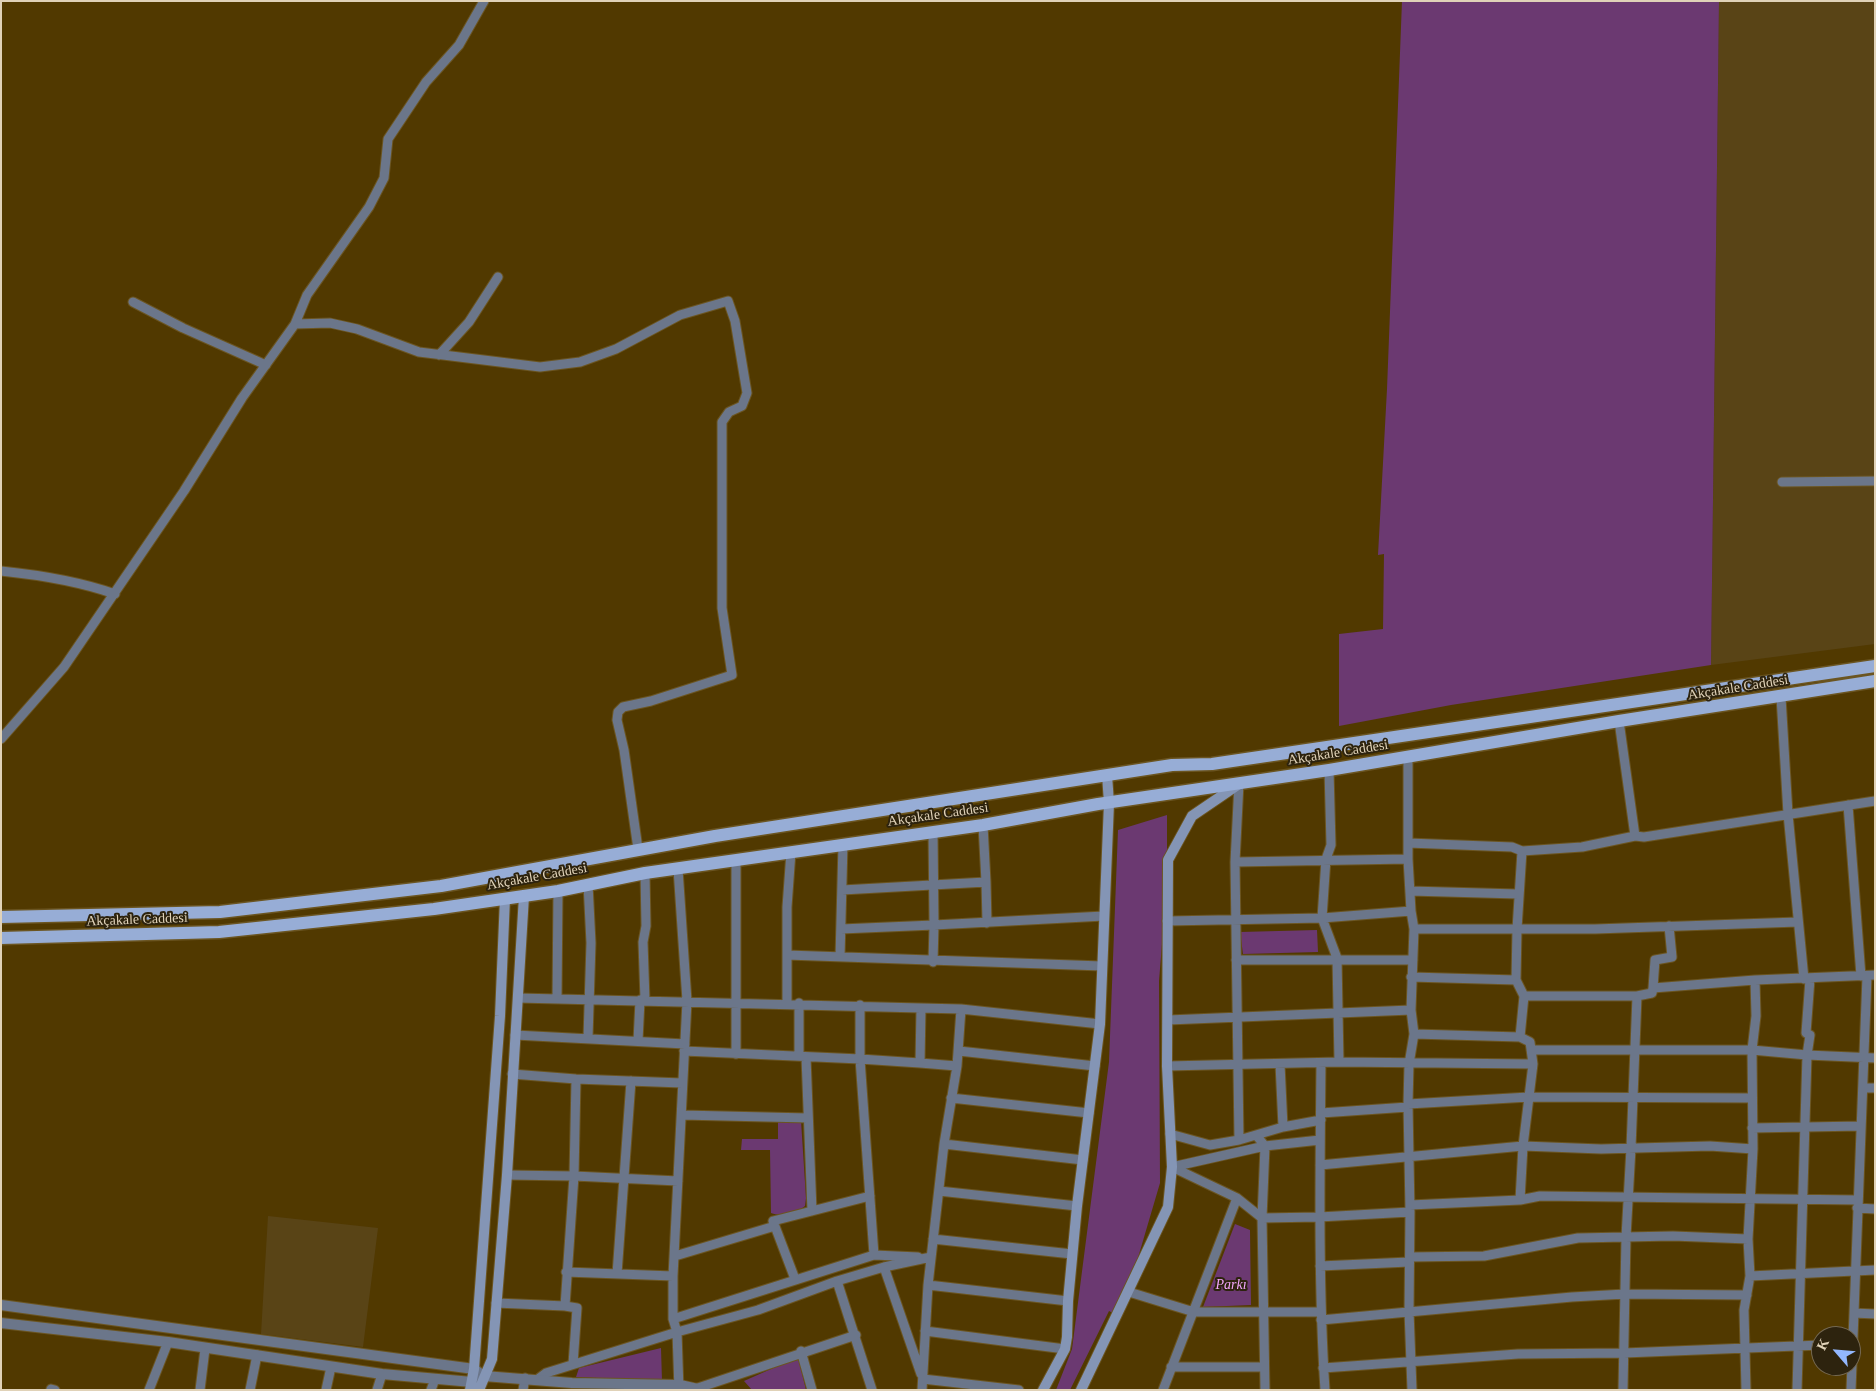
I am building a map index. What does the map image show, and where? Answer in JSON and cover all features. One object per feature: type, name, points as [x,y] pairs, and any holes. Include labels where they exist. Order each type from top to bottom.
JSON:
[{"type":"main road","name":"Akçakale Caddesi","points":[[1,917],[220,912],[441,886],[638,849],[1172,765],[1212,764],[1875,666]]},
{"type":"main road","name":"Akçakale Caddesi","points":[[1,938],[219,932],[434,909],[524,896],[645,873],[933,832],[1330,770],[1619,721],[1875,681]]},
{"type":"main road","points":[[1043,1390],[1065,1349],[1077,1206],[1100,1024],[1109,803],[1107,776]]},
{"type":"main road","points":[[1081,1390],[1168,1207],[1172,1167],[1167,1066],[1168,860],[1192,816],[1239,783]]},
{"type":"main road","points":[[474,1387],[484,1376],[492,1360],[507,1175],[524,896]]},
{"type":"main road","points":[[474,1387],[499,1026],[505,898]]},
{"type":"street","points":[[1,739],[64,667],[184,491],[242,398],[296,324],[308,296],[369,207],[384,178],[388,139],[426,82],[459,46],[484,1]]},
{"type":"street","points":[[439,355],[474,315],[498,277]]},
{"type":"street","points":[[133,302],[183,328],[266,365]]},
{"type":"street","points":[[296,324],[330,323],[357,329],[419,352],[540,367],[580,362],[616,349],[680,315],[728,302],[736,321],[747,393],[742,406],[729,412],[722,422],[722,608],[732,675],[651,701],[623,707],[618,712],[617,720],[624,750],[638,849]]},
{"type":"street","points":[[1782,482],[1875,481]]},
{"type":"street","points":[[1,571],[60,579],[115,594]]},
{"type":"street","points":[[1781,697],[1788,814],[1798,922],[1807,979],[1806,1033],[1810,1035],[1803,1127],[1803,1199],[1798,1272],[1797,1390]]},
{"type":"street","points":[[1619,721],[1635,836]]},
{"type":"street","points":[[1408,757],[1408,859],[1410,911],[1414,929],[1411,977],[1411,1010],[1414,1034],[1409,1064],[1408,1106],[1409,1311],[1412,1390]]},
{"type":"street","points":[[1330,770],[1331,845],[1326,859],[1322,918],[1338,958],[1337,1014],[1339,1062]]},
{"type":"street","points":[[1239,783],[1235,862],[1239,1140]]},
{"type":"street","points":[[1408,844],[1512,847],[1522,852],[1582,847],[1635,836],[1644,837],[1875,801]]},
{"type":"street","points":[[1848,805],[1868,976],[1853,1326]]},
{"type":"street","points":[[983,824],[987,923]]},
{"type":"street","points":[[933,832],[933,962]]},
{"type":"street","points":[[840,957],[844,844]]},
{"type":"street","points":[[787,1003],[787,907],[791,852]]},
{"type":"street","points":[[1520,1037],[1524,996],[1516,980],[1518,894],[1522,852]]},
{"type":"street","points":[[1235,862],[1408,859]]},
{"type":"street","points":[[736,860],[736,1054]]},
{"type":"street","points":[[678,869],[687,1001],[673,1319],[677,1332],[679,1388]]},
{"type":"street","points":[[638,1041],[642,1000],[643,942],[646,926],[645,873]]},
{"type":"street","points":[[842,890],[986,882]]},
{"type":"street","points":[[588,884],[591,943],[591,999],[588,1038]]},
{"type":"street","points":[[557,999],[558,890]]},
{"type":"street","points":[[1410,891],[1518,894]]},
{"type":"street","points":[[1168,921],[1322,918],[1410,911]]},
{"type":"street","points":[[841,929],[1104,916]]},
{"type":"street","points":[[1414,929],[1517,929],[1798,922]]},
{"type":"street","points":[[1524,996],[1637,996],[1652,994],[1655,960],[1672,957],[1670,926]]},
{"type":"street","points":[[787,955],[933,962],[1102,966]]},
{"type":"street","points":[[1236,960],[1338,958],[1413,960]]},
{"type":"street","points":[[1653,988],[1755,980],[1868,976]]},
{"type":"street","points":[[1411,977],[1516,980]]},
{"type":"street","points":[[1746,1390],[1744,1310],[1750,1276],[1748,1239],[1754,1149],[1752,1128],[1752,1050],[1756,1016],[1755,980]]},
{"type":"street","points":[[1623,1390],[1627,1198],[1632,1148],[1633,1050],[1637,996]]},
{"type":"street","points":[[518,998],[860,1005],[961,1010],[1100,1024]]},
{"type":"street","points":[[799,1003],[808,1118],[812,1212]]},
{"type":"street","points":[[860,1005],[860,1059],[874,1255]]},
{"type":"street","points":[[920,1063],[921,1008]]},
{"type":"street","points":[[922,1390],[928,1285],[944,1144],[958,1066],[961,1010]]},
{"type":"street","points":[[1168,1020],[1411,1010]]},
{"type":"street","points":[[1414,1034],[1520,1037],[1530,1042],[1533,1064],[1523,1146],[1520,1200]]},
{"type":"street","points":[[515,1035],[638,1041],[736,1054],[860,1059],[958,1066]]},
{"type":"street","points":[[1531,1050],[1752,1050],[1875,1058]]},
{"type":"street","points":[[959,1051],[1095,1066]]},
{"type":"street","points":[[1167,1066],[1339,1062],[1533,1064]]},
{"type":"street","points":[[1322,1063],[1319,1218],[1320,1316],[1325,1390]]},
{"type":"street","points":[[1280,1064],[1283,1127]]},
{"type":"street","points":[[512,1074],[631,1082],[682,1083]]},
{"type":"street","points":[[565,1306],[574,1176],[576,1079]]},
{"type":"street","points":[[617,1274],[631,1082]]},
{"type":"street","points":[[1864,1088],[1875,1088]]},
{"type":"street","points":[[1170,1134],[1210,1145],[1239,1140],[1321,1116],[1408,1106],[1529,1097],[1752,1098]]},
{"type":"street","points":[[951,1098],[1089,1113]]},
{"type":"street","points":[[682,1115],[808,1118]]},
{"type":"street","points":[[1752,1128],[1861,1126]]},
{"type":"street","points":[[1256,1135],[1265,1146],[1262,1218],[1265,1390]]},
{"type":"street","points":[[1172,1167],[1265,1146],[1320,1140]]},
{"type":"street","points":[[944,1144],[1083,1160]]},
{"type":"street","points":[[1320,1165],[1523,1146],[1632,1148],[1710,1146],[1754,1149]]},
{"type":"street","points":[[1172,1167],[1236,1198],[1262,1218],[1319,1218],[1520,1200],[1540,1196],[1803,1199],[1857,1204],[1875,1208]]},
{"type":"street","points":[[507,1175],[678,1181]]},
{"type":"street","points":[[939,1191],[1077,1206]]},
{"type":"street","points":[[795,1279],[773,1221],[870,1196]]},
{"type":"street","points":[[1163,1390],[1194,1312],[1221,1233],[1236,1198]]},
{"type":"street","points":[[675,1256],[775,1226]]},
{"type":"street","points":[[1320,1266],[1409,1259],[1484,1256],[1578,1238],[1748,1239]]},
{"type":"street","points":[[934,1239],[1072,1254]]},
{"type":"street","points":[[673,1319],[874,1255],[931,1257]]},
{"type":"street","points":[[538,1379],[546,1373],[573,1364],[677,1332],[758,1310],[837,1281],[884,1267],[931,1257]]},
{"type":"street","points":[[884,1267],[923,1379]]},
{"type":"street","points":[[1750,1276],[1856,1269],[1875,1270]]},
{"type":"street","points":[[566,1272],[674,1276]]},
{"type":"street","points":[[837,1281],[856,1335],[872,1390]]},
{"type":"street","points":[[928,1285],[1068,1301]]},
{"type":"street","points":[[1129,1292],[1194,1312],[1264,1312],[1320,1316],[1625,1294],[1747,1295]]},
{"type":"street","points":[[496,1303],[577,1308],[573,1364]]},
{"type":"street","points":[[1,1304],[474,1369],[484,1376],[538,1379],[572,1386],[699,1389],[801,1351],[856,1335]]},
{"type":"street","points":[[1854,1313],[1875,1314]]},
{"type":"street","points":[[1,1323],[168,1342],[331,1367],[435,1379],[474,1387]]},
{"type":"street","points":[[924,1331],[1065,1349]]},
{"type":"street","points":[[148,1390],[168,1342]]},
{"type":"street","points":[[1323,1368],[1518,1354],[1624,1353],[1811,1345]]},
{"type":"street","points":[[200,1390],[205,1349]]},
{"type":"street","points":[[801,1351],[812,1390]]},
{"type":"street","points":[[250,1390],[257,1355]]},
{"type":"street","points":[[326,1390],[331,1367]]},
{"type":"street","points":[[1171,1367],[1264,1367]]},
{"type":"street","points":[[377,1390],[382,1374]]},
{"type":"street","points":[[1852,1376],[1852,1390]]},
{"type":"street","points":[[523,1390],[525,1378]]},
{"type":"street","points":[[431,1390],[435,1379]]},
{"type":"street","points":[[923,1379],[1018,1390]]},
{"type":"shaded area","points":[[1719,1],[1875,1],[1875,644],[1711,665]]},
{"type":"shaded area","points":[[268,1216],[378,1228],[363,1347],[261,1334]]},
{"type":"green space","points":[[1402,1],[1719,1],[1711,665],[1451,705],[1339,726],[1339,634],[1383,629],[1384,554],[1378,555],[1387,389]]},
{"type":"green space","points":[[1167,815],[1167,883],[1159,981],[1160,1183],[1132,1278],[1115,1314],[1109,1311],[1070,1390],[1056,1390],[1072,1349],[1109,1062],[1118,830]]},
{"type":"green space","points":[[1317,930],[1318,952],[1243,954],[1240,932]]},
{"type":"green space","points":[[778,1121],[801,1121],[806,1198],[805,1206],[794,1212],[784,1214],[771,1213],[770,1150],[741,1150],[742,1139],[778,1139]]},
{"type":"green space","name":"Parkı","points":[[1235,1224],[1250,1230],[1251,1305],[1203,1307]]},
{"type":"green space","points":[[661,1348],[662,1381],[576,1377],[579,1368]]},
{"type":"green space","points":[[798,1357],[806,1390],[752,1390],[744,1381]]}]
